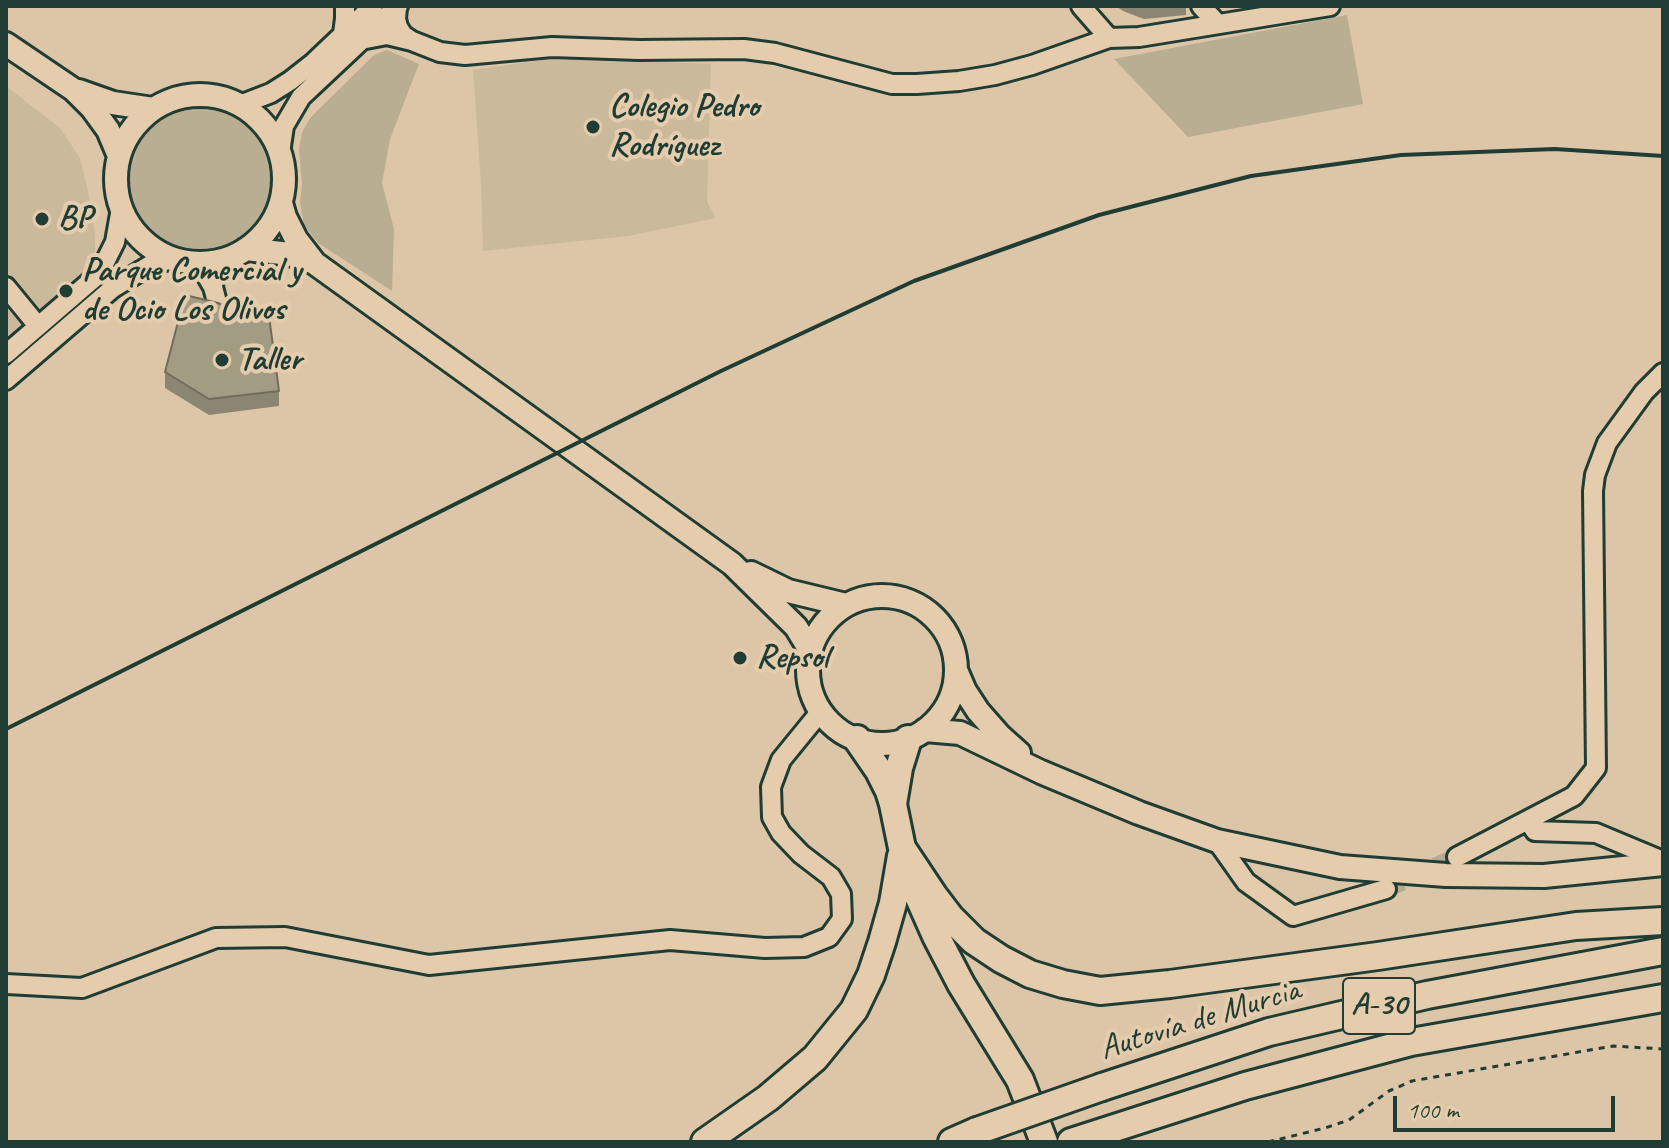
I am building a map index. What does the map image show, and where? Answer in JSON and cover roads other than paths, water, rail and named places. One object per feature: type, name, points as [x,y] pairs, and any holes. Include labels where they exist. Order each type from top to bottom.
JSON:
[{"type":"highway","points":[[893,804],[899,768],[916,734]]},
{"type":"highway","points":[[857,739],[879,771],[893,804],[912,882],[936,936],[961,984],[1020,1080],[1044,1142]]},
{"type":"highway","points":[[902,848],[950,917],[974,941],[1030,974],[1100,991],[1200,980],[1576,926],[1663,921]]},
{"type":"highway","points":[[705,1142],[768,1098],[815,1058],[854,1010],[882,942],[893,903],[902,848]]},
{"type":"highway","name":"Autovía de Murcia","points":[[952,1142],[1102,1087],[1269,1032],[1427,995],[1663,951]]},
{"type":"highway","name":"A-30","points":[[1071,1142],[1245,1086],[1411,1042],[1663,998]]},
{"type":"main road","points":[[6,44],[74,90],[108,130],[119,156]]},
{"type":"main road","points":[[74,90],[113,103],[153,109]]},
{"type":"main road","points":[[196,95],[218,97],[240,105],[264,125],[280,153],[284,178],[281,203],[268,229],[246,249],[224,260],[199,263],[174,259],[151,248],[133,230],[121,208],[116,184],[119,156],[132,130],[153,109],[174,99],[196,95]]},
{"type":"main road","points":[[281,203],[296,239],[313,262]]},
{"type":"main road","points":[[246,249],[290,254],[313,262],[732,564],[796,627],[810,650]]},
{"type":"main road","points":[[732,564],[788,591],[846,605]]},
{"type":"main road","points":[[956,670],[952,693],[942,714],[916,734],[891,743],[857,739],[837,728],[821,711],[811,692],[808,671],[810,650],[818,632],[830,617],[846,605],[867,597],[889,596],[910,601],[929,612],[944,628],[953,648],[956,670],[978,711],[1000,736],[1041,772]]},
{"type":"main road","points":[[916,734],[960,733],[1041,772],[1139,813],[1217,841],[1340,867],[1446,875],[1544,876],[1663,862]]},
{"type":"street","points":[[343,34],[345,6]]},
{"type":"street","points":[[240,105],[271,93],[290,81],[373,6]]},
{"type":"street","points":[[280,153],[284,126],[301,97],[398,6]]},
{"type":"street","points":[[398,6],[398,27],[412,41]]},
{"type":"street","points":[[1201,6],[1217,23]]},
{"type":"street","points":[[364,40],[396,36],[440,52],[465,55],[552,47],[744,49],[775,53],[892,84],[917,84],[995,75],[1109,38],[1139,37],[1330,6]]},
{"type":"street","points":[[1083,7],[1109,38]]},
{"type":"street","points":[[6,354],[99,274],[115,242],[121,208]]},
{"type":"street","points":[[6,380],[113,288],[152,264],[174,259]]},
{"type":"street","points":[[213,287],[214,274],[224,260]]},
{"type":"street","points":[[199,263],[213,287],[218,306],[252,318]]},
{"type":"street","points":[[6,287],[38,326]]},
{"type":"street","points":[[1457,857],[1574,796],[1596,768],[1595,475],[1607,443],[1644,392],[1663,373]]},
{"type":"street","points":[[6,984],[82,988],[216,938],[285,937],[429,965],[670,940],[765,948],[804,947],[829,937],[842,919],[841,894],[831,877],[801,854],[781,833],[772,817],[771,787],[781,760],[821,711]]},
{"type":"street","points":[[1528,820],[1535,831],[1596,833],[1663,862]]},
{"type":"street","points":[[1217,841],[1246,882],[1293,916],[1386,889]]},
{"type":"tunnel","points":[[1386,889],[1457,857]]},
{"type":"railway","points":[[6,729],[721,371],[914,281],[1099,215],[1251,176],[1401,155],[1555,149],[1663,156]]},
{"type":"place","name":"Colegio Pedro Rodríguez","points":[[593,127]]},
{"type":"place","name":"BP","points":[[42,219]]},
{"type":"place","name":"Parque Comercial y de Ocio Los Olivos","points":[[66,291]]},
{"type":"place","name":"Taller","points":[[222,360]]},
{"type":"place","name":"Repsol","points":[[740,658]]}]
